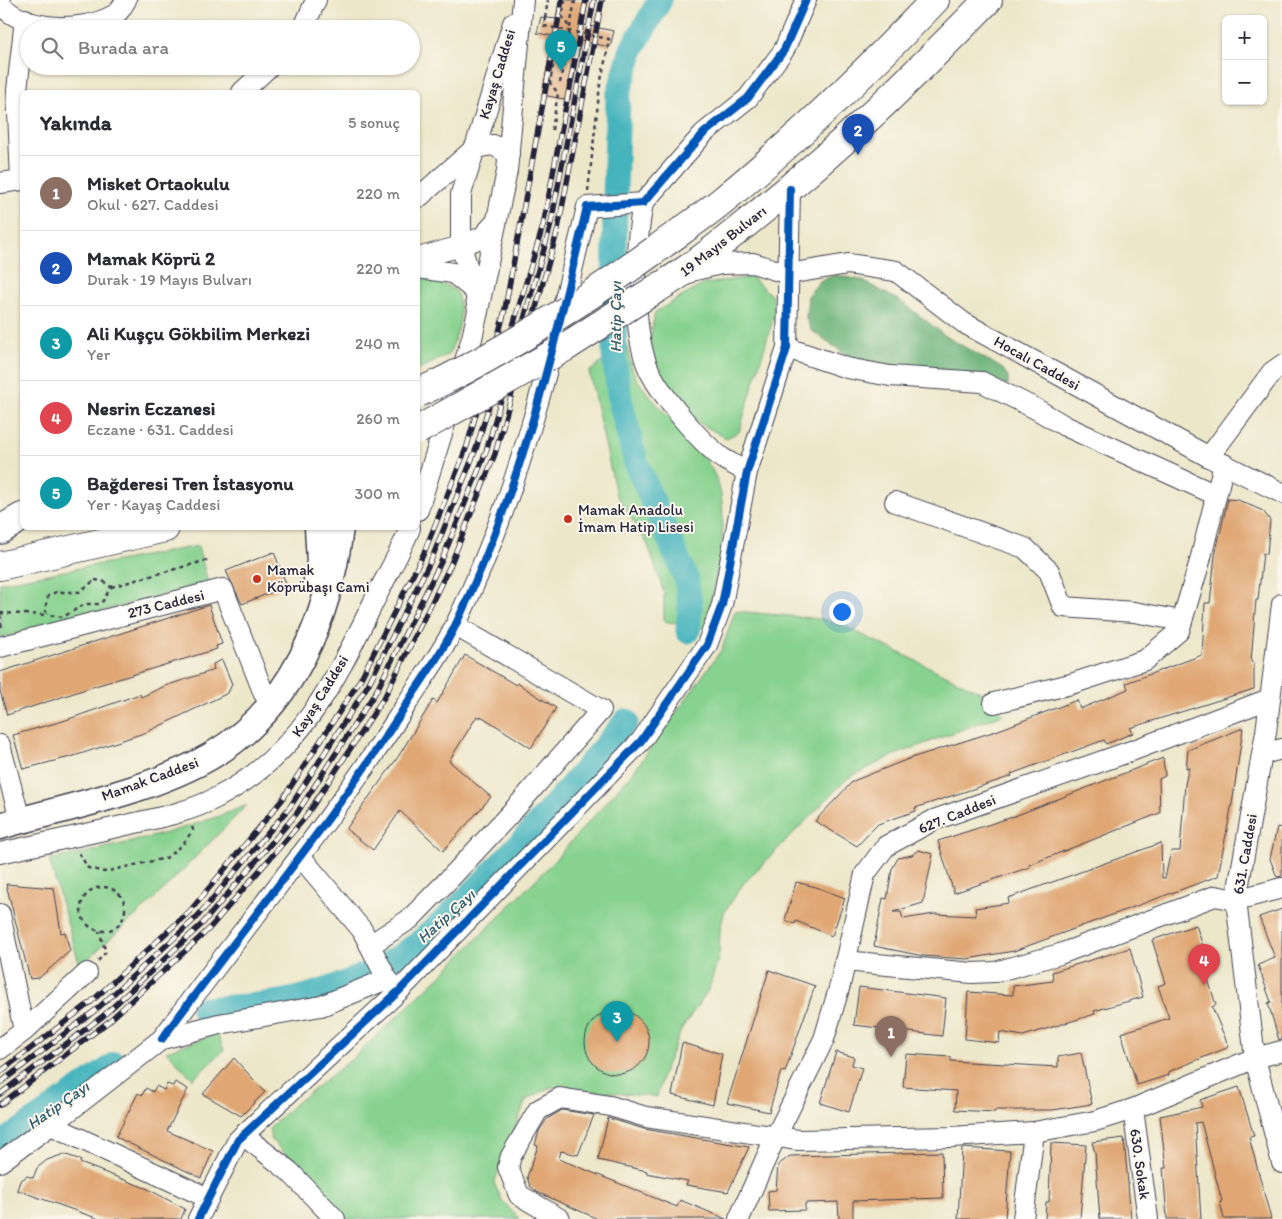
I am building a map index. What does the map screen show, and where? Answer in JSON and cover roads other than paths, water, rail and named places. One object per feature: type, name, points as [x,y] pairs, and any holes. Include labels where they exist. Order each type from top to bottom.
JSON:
[{"type":"highway","points":[[420,392],[504,348],[588,298],[656,250],[736,189],[784,148],[897,40],[935,0]]},
{"type":"highway","name":"19 Mayıs Bulvarı","points":[[420,429],[564,348],[683,273],[790,189],[901,89],[988,0]]},
{"type":"highway","points":[[0,530],[20,518]]},
{"type":"highway","points":[[0,530],[20,525]]},
{"type":"highway","points":[[0,566],[156,530]]},
{"type":"main road","name":"Mamak Caddesi","points":[[6,815],[118,780],[186,755],[208,744],[239,722],[264,694],[292,652],[311,604],[320,562],[318,530]]},
{"type":"main road","name":"Mamak Caddesi","points":[[6,815],[112,794],[168,776],[212,756],[245,733],[266,712],[288,684],[314,632],[331,584],[340,530]]},
{"type":"street","points":[[101,20],[116,15],[126,0]]},
{"type":"street","points":[[307,20],[316,0]]},
{"type":"street","points":[[478,311],[509,154],[522,0]]},
{"type":"street","name":"Kayaş Caddesi","points":[[420,504],[472,338],[478,311],[475,291],[462,246],[461,194],[522,0]]},
{"type":"street","points":[[0,1162],[162,1039],[300,856],[379,747],[456,626],[499,522],[528,440],[587,207],[625,204],[704,133],[748,98],[784,50],[806,0]]},
{"type":"street","points":[[897,40],[926,0]]},
{"type":"street","points":[[0,4],[7,12],[25,19]]},
{"type":"street","points":[[20,63],[17,90],[20,144]]},
{"type":"street","points":[[244,90],[260,75]]},
{"type":"street","points":[[420,196],[475,148],[493,145],[509,154]]},
{"type":"street","points":[[0,183],[20,180]]},
{"type":"street","points":[[198,1219],[238,1140],[383,968],[641,741],[707,644],[722,605],[747,472],[787,348],[790,189]]},
{"type":"street","points":[[625,204],[637,237],[638,329],[650,372],[687,423],[720,456],[747,472]]},
{"type":"street","points":[[420,257],[462,246],[482,237],[496,222]]},
{"type":"street","points":[[683,273],[721,264],[753,263],[788,274]]},
{"type":"street","name":"Hocalı Caddesi","points":[[788,274],[848,264],[896,271],[964,322],[1216,461],[1282,493]]},
{"type":"street","points":[[420,268],[453,273],[475,291]]},
{"type":"street","points":[[787,348],[847,368],[890,376],[982,382],[1036,409],[1064,426],[1216,495]]},
{"type":"street","points":[[994,702],[1071,684],[1145,660],[1179,631],[1216,495],[1216,461],[1272,372],[1282,365]]},
{"type":"street","points":[[895,502],[1025,548],[1049,571],[1063,607],[1134,612],[1182,621]]},
{"type":"street","name":"Kayaş Caddesi","points":[[0,853],[157,818],[188,809],[215,798],[249,778],[293,740],[320,702],[354,643],[409,530]]},
{"type":"street","name":"273 Caddesi","points":[[0,647],[223,589],[264,694]]},
{"type":"street","name":"631. Caddesi","points":[[1282,604],[1262,754],[1236,900],[1255,1058],[1282,1163]]},
{"type":"street","points":[[162,1039],[219,1024],[321,1006],[383,968],[410,919],[520,804],[601,710],[456,626]]},
{"type":"street","name":"627. Caddesi","points":[[739,1219],[774,1138],[824,1039],[845,961],[865,874],[886,846],[934,820],[1134,750],[1269,699]]},
{"type":"street","points":[[0,745],[6,815]]},
{"type":"street","points":[[1262,754],[1282,749]]},
{"type":"street","points":[[300,856],[362,930],[383,968]]},
{"type":"street","points":[[845,961],[972,973],[995,972],[1060,954],[1215,896],[1236,900],[1282,888]]},
{"type":"street","points":[[0,914],[24,1031]]},
{"type":"street","points":[[0,1049],[24,1031],[87,972]]},
{"type":"street","points":[[560,1219],[519,1195],[508,1167],[511,1156],[538,1110],[560,1098],[610,1106],[646,1117],[774,1138],[817,1140],[1034,1132],[1095,1121],[1133,1109],[1255,1058],[1282,1051]]},
{"type":"street","name":"630. Sokak","points":[[1133,1109],[1148,1219]]},
{"type":"street","points":[[51,1125],[208,1198]]},
{"type":"street","points":[[1023,1219],[1034,1132]]},
{"type":"street","points":[[243,1135],[289,1171],[335,1219]]},
{"type":"waterway","name":"Hatip Çayı","points":[[660,0],[632,49],[618,96],[614,356],[620,400],[636,463],[686,578],[690,604],[688,631]]},
{"type":"waterway","name":"Hatip Çayı","points":[[203,1009],[263,1004],[308,996],[365,975],[405,953],[447,918],[491,874],[550,810],[626,721]]},
{"type":"waterway","name":"Hatip Çayı","points":[[0,1145],[116,1064]]},
{"type":"railway","points":[[0,1072],[91,1002],[190,911],[282,800],[360,680],[423,555],[467,446],[504,314],[562,0]]},
{"type":"railway","points":[[0,1083],[97,1009],[196,918],[290,807],[368,685],[432,558],[476,449],[543,226],[586,0]]},
{"type":"railway","points":[[0,1094],[103,1016],[202,924],[297,813],[377,690],[441,562],[486,452],[550,228],[594,0]]},
{"type":"railway","points":[[0,1105],[108,1022],[208,930],[304,819],[385,696],[450,566],[495,454],[558,229],[602,0]]},
{"type":"place","name":"Bağderesi Tren İstasyonu","points":[[561,71]]},
{"type":"place","name":"Mamak Köprü 2","points":[[858,155]]},
{"type":"place","name":"Mamak Anadolu İmam Hatip Lisesi","points":[[568,519]]},
{"type":"place","name":"Mamak Köprübaşı Cami","points":[[257,579]]},
{"type":"place","name":"Nesrin Eczanesi","points":[[1204,985]]},
{"type":"place","name":"Ali Kuşçu Gökbilim Merkezi","points":[[617,1042]]},
{"type":"place","name":"Misket Ortaokulu","points":[[891,1057]]}]
